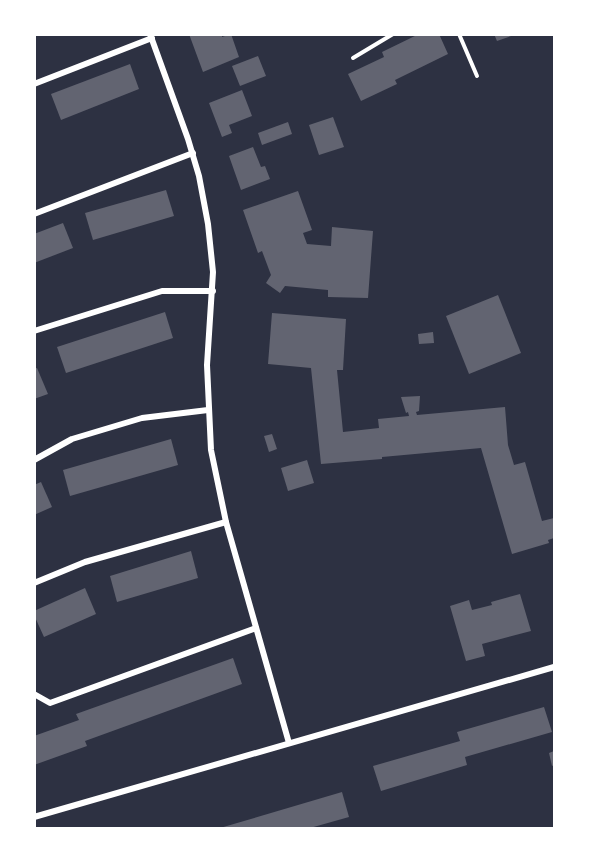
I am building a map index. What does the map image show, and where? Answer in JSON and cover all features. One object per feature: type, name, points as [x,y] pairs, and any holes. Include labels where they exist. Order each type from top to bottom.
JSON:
[{"type":"street","points":[[34,84],[151,36],[199,176],[208,224],[213,272],[207,365],[211,450],[226,522],[289,743]]},
{"type":"street","points":[[34,214],[192,153]]},
{"type":"street","points":[[34,331],[162,291],[213,291]]},
{"type":"street","points":[[34,460],[72,439],[142,417],[208,410]]},
{"type":"street","points":[[34,583],[85,561],[226,522]]},
{"type":"street","points":[[34,694],[50,703],[256,628]]},
{"type":"street","points":[[34,817],[555,667]]},
{"type":"path","points":[[353,58],[393,34]]},
{"type":"path","points":[[459,34],[477,76]]},
{"type":"building","points":[[189,34],[222,34],[222,37],[231,34],[239,57],[203,72]]},
{"type":"building","points":[[419,34],[439,34],[448,54],[395,80],[397,84],[361,101],[348,74],[384,57],[382,52]]},
{"type":"building","points":[[494,34],[514,34],[514,35],[497,41]]},
{"type":"building","points":[[258,56],[266,76],[240,86],[232,66]]},
{"type":"building","points":[[130,64],[139,89],[61,120],[51,94]]},
{"type":"building","points":[[242,90],[252,116],[229,125],[232,133],[222,137],[209,103]]},
{"type":"building","points":[[333,117],[344,147],[319,155],[309,125]]},
{"type":"building","points":[[288,122],[292,134],[262,145],[258,133]]},
{"type":"building","points":[[253,147],[261,167],[265,166],[270,179],[241,190],[229,156]]},
{"type":"building","points":[[166,190],[174,216],[93,240],[85,213]]},
{"type":"building","points":[[298,191],[312,230],[303,233],[307,244],[331,246],[332,227],[373,231],[368,298],[328,297],[328,290],[285,286],[280,293],[266,283],[271,275],[262,251],[258,253],[243,210]]},
{"type":"building","points":[[63,223],[73,248],[34,263],[34,234]]},
{"type":"building","points":[[498,295],[521,353],[469,374],[446,316]]},
{"type":"building","points":[[165,312],[173,338],[66,373],[57,347]]},
{"type":"building","points":[[272,313],[346,319],[343,370],[337,370],[343,432],[379,428],[378,419],[409,416],[401,397],[420,396],[417,415],[505,407],[508,445],[514,465],[525,462],[542,521],[554,518],[554,538],[548,540],[549,543],[512,554],[481,448],[321,464],[311,368],[268,364]]},
{"type":"building","points":[[433,332],[434,343],[419,344],[418,334]]},
{"type":"building","points":[[37,368],[48,394],[34,399],[34,369]]},
{"type":"building","points":[[272,434],[277,449],[269,452],[264,436]]},
{"type":"building","points":[[171,439],[178,465],[70,496],[63,470]]},
{"type":"building","points":[[307,460],[314,483],[288,491],[281,468]]},
{"type":"building","points":[[41,482],[52,507],[34,515],[34,485]]},
{"type":"building","points":[[191,551],[198,578],[117,602],[110,576]]},
{"type":"building","points":[[85,588],[96,614],[44,637],[34,611]]},
{"type":"building","points":[[520,594],[531,631],[482,644],[485,656],[466,661],[450,606],[469,600],[472,610]]},
{"type":"building","points":[[233,658],[242,684],[85,741],[87,746],[34,765],[34,736],[79,720],[76,714]]},
{"type":"building","points":[[544,707],[552,732],[465,757],[467,765],[381,791],[373,766],[460,741],[457,732]]},
{"type":"building","points":[[554,751],[554,765],[552,766],[549,753]]},
{"type":"building","points":[[342,792],[349,817],[310,828],[220,828]]}]
